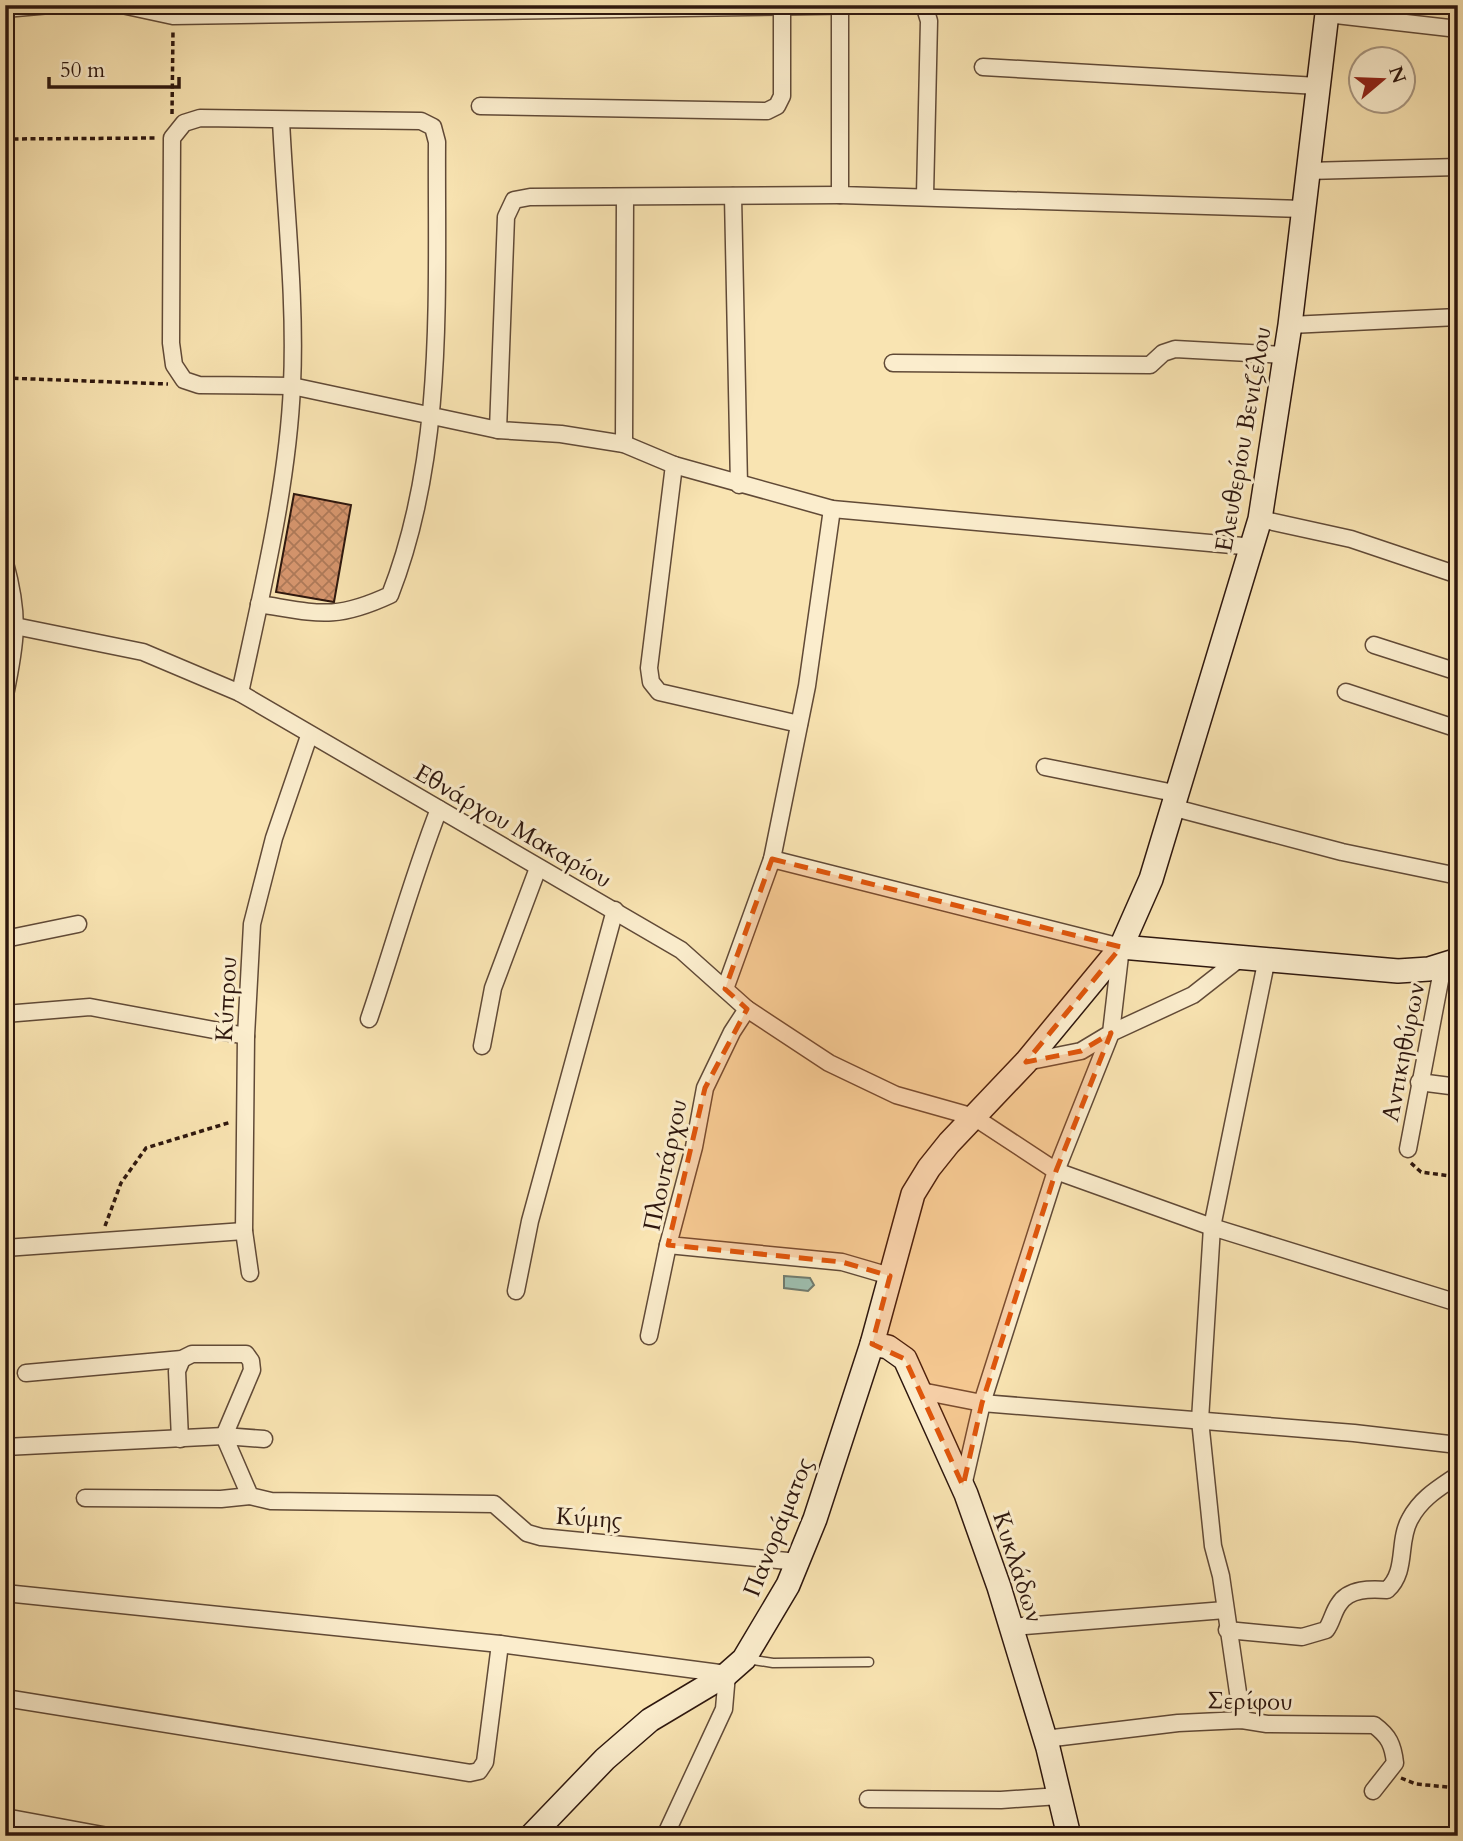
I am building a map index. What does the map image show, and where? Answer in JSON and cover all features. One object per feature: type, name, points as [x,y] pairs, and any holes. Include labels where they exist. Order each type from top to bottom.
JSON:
[{"type":"street","points":[[5,9],[50,5]]},
{"type":"street","points":[[122,5],[173,16],[277,10],[782,8],[877,5]]},
{"type":"street","points":[[920,5],[925,8],[929,21],[925,195]]},
{"type":"street","points":[[840,7],[840,195]]},
{"type":"street","points":[[480,106],[767,111],[777,106],[782,96],[782,8]]},
{"type":"street","points":[[1327,10],[1458,29]]},
{"type":"street","name":"Ελευθερίου Βενιζέλου","points":[[974,1117],[1026,1062],[1121,947],[1152,879],[1177,801],[1254,547],[1260,519],[1290,325],[1327,10]]},
{"type":"street","points":[[983,67],[1318,86]]},
{"type":"street","points":[[259,604],[328,615],[362,608],[390,595],[409,547],[431,417],[436,367],[438,142],[433,127],[421,121],[200,118],[184,123],[172,138],[171,343],[174,365],[184,380],[199,385],[292,386],[431,417],[498,430],[561,434],[624,444],[674,465],[832,509],[1254,547]]},
{"type":"street","points":[[240,692],[259,604],[283,466],[292,386],[281,120]]},
{"type":"street","points":[[1307,171],[1458,167]]},
{"type":"street","points":[[498,430],[506,217],[514,200],[530,197],[925,195],[1303,209]]},
{"type":"street","points":[[733,196],[739,485]]},
{"type":"street","points":[[624,444],[625,198]]},
{"type":"street","points":[[1290,325],[1458,317]]},
{"type":"street","points":[[893,363],[1150,365],[1163,353],[1175,349],[1285,355]]},
{"type":"street","points":[[674,465],[649,668],[651,682],[659,692],[799,724]]},
{"type":"street","points":[[725,989],[772,859],[799,724],[832,509]]},
{"type":"street","points":[[1260,519],[1351,539],[1458,575]]},
{"type":"street","points":[[5,563],[15,599],[5,695]]},
{"type":"street","name":"Εθνάρχου Μακαρίου","points":[[11,624],[143,652],[240,692],[309,736],[681,950],[747,1009],[829,1063],[896,1095],[974,1117],[1056,1171],[1212,1227],[1458,1303]]},
{"type":"street","points":[[1374,645],[1458,671]]},
{"type":"street","points":[[1346,692],[1458,729]]},
{"type":"street","name":"Κύπρου","points":[[250,1273],[244,1231],[246,1036],[252,924],[274,838],[309,736]]},
{"type":"street","points":[[1045,766],[1177,801],[1342,852],[1458,876]]},
{"type":"street","points":[[369,1019],[401,923],[412,880],[439,809]]},
{"type":"street","points":[[772,859],[1121,947],[1398,971],[1451,963]]},
{"type":"street","points":[[482,1046],[493,988],[538,868]]},
{"type":"street","points":[[516,1291],[530,1221],[615,910]]},
{"type":"street","points":[[5,939],[78,924]]},
{"type":"street","points":[[963,1486],[982,1403],[1056,1171],[1111,1033],[1121,947]]},
{"type":"street","points":[[1026,1062],[1081,1051],[1111,1033],[1193,995],[1256,957]]},
{"type":"street","points":[[1241,1720],[1221,1576],[1213,1546],[1200,1420],[1212,1227],[1256,957]]},
{"type":"street","name":"Αντικηθύρων","points":[[1408,1149],[1419,1082],[1451,963]]},
{"type":"street","points":[[5,1014],[90,1007],[246,1036]]},
{"type":"street","name":"Πλουτάρχου","points":[[747,1009],[732,1032],[705,1088],[694,1147],[668,1245],[842,1262],[872,1268],[890,1276]]},
{"type":"street","points":[[1419,1082],[1458,1087]]},
{"type":"street","name":"Πανοράματος","points":[[531,1836],[606,1759],[650,1720],[727,1674],[744,1659],[788,1585],[815,1519],[872,1344],[913,1194],[929,1168],[974,1117]]},
{"type":"street","points":[[5,1248],[244,1231]]},
{"type":"street","points":[[649,1336],[668,1245]]},
{"type":"street","name":"Κυκλάδων","points":[[872,1344],[897,1351],[911,1369],[963,1486],[1045,1740],[1069,1836]]},
{"type":"street","points":[[26,1373],[182,1359],[192,1354],[246,1354],[251,1361],[252,1370],[224,1436],[250,1496]]},
{"type":"street","points":[[180,1439],[177,1371],[182,1359]]},
{"type":"street","points":[[921,1391],[982,1403],[1200,1420],[1458,1445]]},
{"type":"street","points":[[5,1447],[224,1436],[264,1439]]},
{"type":"street","points":[[1227,1630],[1302,1637],[1326,1630],[1339,1603],[1351,1594],[1366,1589],[1387,1590],[1397,1581],[1408,1521],[1422,1499],[1458,1475]]},
{"type":"street","name":"Κύμης","points":[[85,1498],[221,1499],[250,1496],[271,1502],[494,1504],[527,1533],[541,1537],[798,1562]]},
{"type":"street","points":[[5,1593],[500,1644],[727,1674],[724,1709],[665,1836]]},
{"type":"street","points":[[1011,1628],[1225,1610]]},
{"type":"street","points":[[5,1698],[470,1773],[479,1771],[485,1762],[500,1644]]},
{"type":"street","name":"Σερίφου","points":[[1045,1740],[1178,1723],[1241,1720],[1268,1724],[1374,1726],[1387,1734],[1394,1748],[1395,1763],[1389,1774]]},
{"type":"street","points":[[1373,1791],[1389,1774]]},
{"type":"street","points":[[868,1799],[1000,1800],[1059,1796]]},
{"type":"street","points":[[5,1816],[108,1836]]},
{"type":"lane","points":[[744,1659],[774,1663],[869,1662]]},
{"type":"path","points":[[5,139],[172,138],[173,16]]},
{"type":"path","points":[[5,378],[166,384],[184,380]]},
{"type":"path","points":[[104,1242],[106,1222],[121,1183],[146,1148],[247,1115]]},
{"type":"path","points":[[1408,1149],[1409,1162],[1421,1172],[1458,1177]]},
{"type":"path","points":[[1389,1774],[1416,1784],[1458,1788]]},
{"type":"highlighted area","points":[[772,859],[1121,947],[1026,1062],[1081,1051],[1111,1033],[1056,1171],[982,1403],[963,1486],[905,1359],[872,1344],[890,1276],[842,1262],[668,1245],[705,1088],[747,1009],[725,989]]},
{"type":"shaded area","points":[[784,1276],[810,1278],[814,1285],[808,1291],[784,1288]]},
{"type":"building","points":[[294,494],[351,505],[334,602],[276,592]]}]
